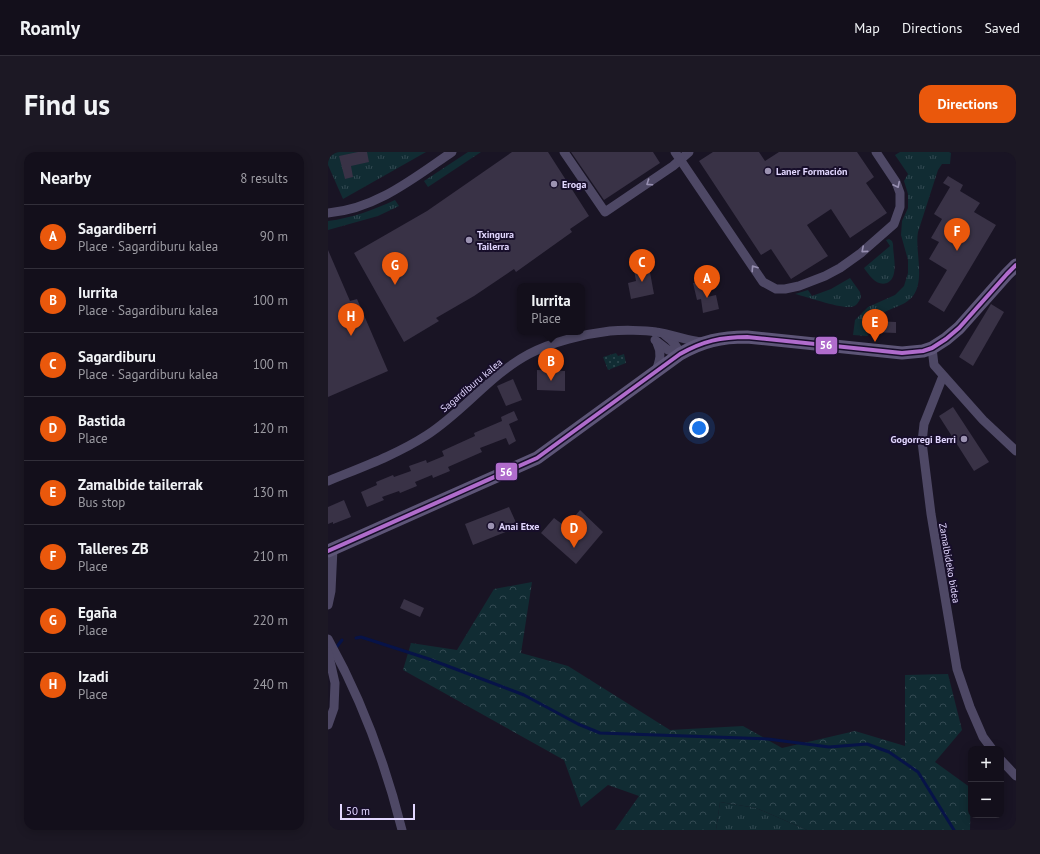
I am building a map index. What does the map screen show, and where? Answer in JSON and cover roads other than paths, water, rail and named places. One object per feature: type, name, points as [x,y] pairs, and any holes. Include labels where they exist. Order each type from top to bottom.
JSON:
[{"type":"street","points":[[328,213],[360,206],[386,196],[452,152]]},
{"type":"street","points":[[564,152],[605,212],[681,160],[689,152]]},
{"type":"street","points":[[675,152],[763,282],[776,290],[799,286],[825,276],[840,268],[861,253],[894,224],[900,208],[900,193],[896,182],[876,152]]},
{"type":"street","points":[[328,604],[330,591],[331,550],[422,508],[537,458],[656,371],[692,347],[722,338],[747,337],[902,353],[922,351],[932,348],[953,334],[1016,266]]},
{"type":"street","name":"Sagardiburu kalea","points":[[328,481],[404,449],[428,434],[464,406],[507,369],[529,354],[552,345],[585,335],[612,331],[637,332],[648,335],[705,342]]},
{"type":"street","points":[[656,371],[660,361],[657,336]]},
{"type":"street","name":"Sagardiburu kalea","points":[[657,336],[668,350],[680,354]]},
{"type":"street","points":[[932,348],[934,365],[983,420],[1016,451]]},
{"type":"street","name":"Zamalbideko bidea","points":[[943,376],[924,424],[922,442],[931,514],[957,669],[970,707],[983,737],[990,746]]},
{"type":"street","points":[[328,639],[345,670],[377,743],[402,830]]},
{"type":"street","points":[[328,652],[335,683],[334,708],[328,725]]},
{"type":"street","points":[[1004,763],[1016,776]]},
{"type":"waterway","points":[[356,638],[361,637],[429,659],[524,695],[578,724],[600,733],[768,739],[829,747],[867,744],[889,752],[918,772],[954,830]]},
{"type":"waterway","points":[[335,649],[342,640]]},
{"type":"place","name":"Laner Formación","points":[[768,171]]},
{"type":"place","name":"Eroga","points":[[554,184]]},
{"type":"place","name":"Txingura Tailerra","points":[[469,240]]},
{"type":"place","name":"Talleres ZB","points":[[957,251]]},
{"type":"place","name":"Sagardiburu","points":[[642,282]]},
{"type":"place","name":"Egaña","points":[[395,285]]},
{"type":"place","name":"Sagardiberri","points":[[707,298]]},
{"type":"place","name":"Izadi","points":[[351,336]]},
{"type":"place","name":"Zamalbide tailerrak","points":[[875,342]]},
{"type":"place","name":"Iurrita","points":[[551,381]]},
{"type":"place","name":"Gogorregi Berri","points":[[964,439]]},
{"type":"place","name":"Anai Etxe","points":[[491,526]]},
{"type":"place","name":"Bastida","points":[[574,548]]}]
